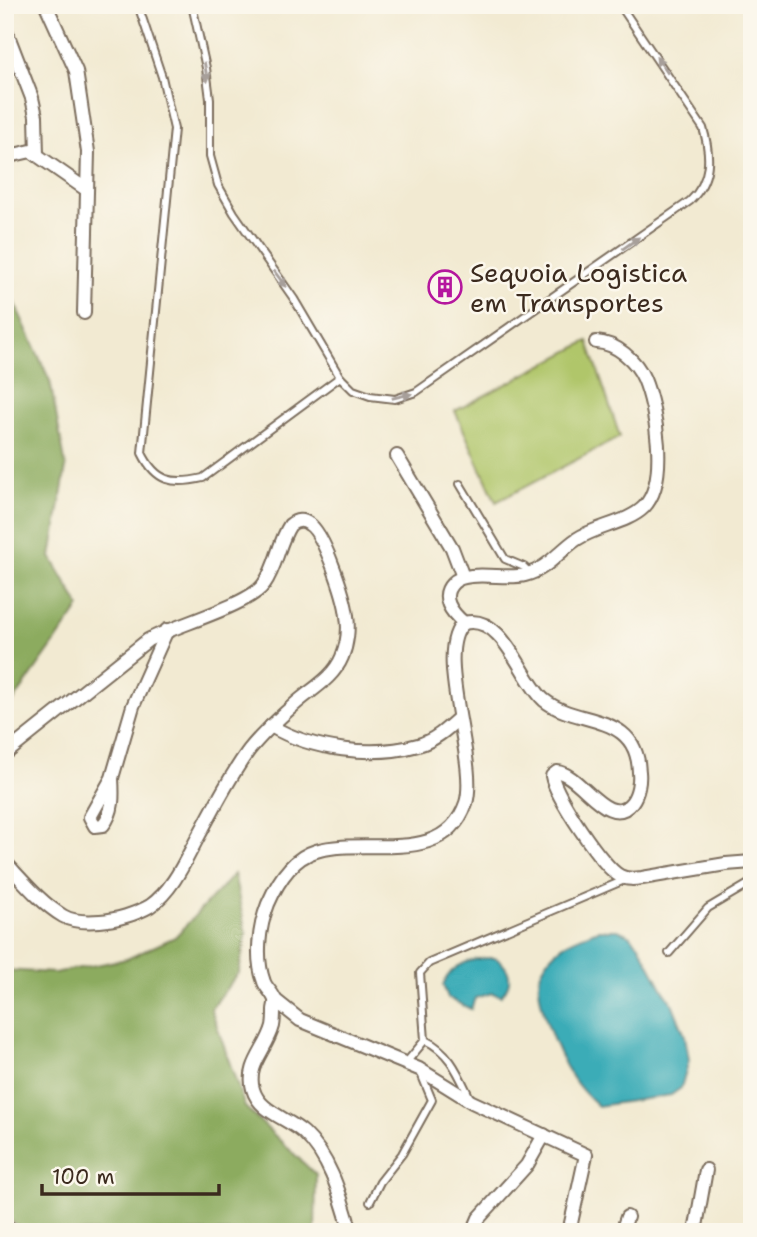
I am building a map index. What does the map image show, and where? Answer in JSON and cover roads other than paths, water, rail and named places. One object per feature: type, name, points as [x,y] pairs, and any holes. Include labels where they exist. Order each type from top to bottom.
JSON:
[{"type":"street","points":[[46,5],[76,71],[88,152],[84,313]]},
{"type":"street","points":[[5,28],[32,98],[36,116],[37,155]]},
{"type":"street","points":[[5,157],[31,151],[87,190]]},
{"type":"street","points":[[464,622],[451,610],[447,592],[452,584],[463,577],[512,577],[542,568],[577,539],[644,507],[651,495],[657,474],[659,445],[643,377],[630,358],[614,346],[596,342]]},
{"type":"street","points":[[397,456],[452,548],[463,577]]},
{"type":"street","points":[[5,754],[131,651],[167,629],[255,594],[271,572],[290,524],[304,521],[312,525],[342,593],[347,615],[347,638],[342,658],[332,673],[271,726],[242,760],[173,882],[149,906],[106,921],[87,922],[65,917],[38,897],[5,862]]},
{"type":"street","points":[[569,1232],[586,1154],[472,1102],[419,1069],[300,1020],[275,1000],[264,982],[258,948],[264,915],[275,887],[295,863],[315,851],[414,845],[443,836],[456,820],[466,803],[468,781],[453,664],[454,638],[458,627],[464,622],[479,622],[504,641],[536,691],[557,709],[610,725],[623,733],[633,746],[639,764],[637,792],[632,803],[624,809],[613,810],[601,805],[565,773],[557,772],[552,776],[556,789],[593,849],[618,876],[628,879],[752,862]]},
{"type":"street","points":[[92,812],[113,778],[133,706],[167,629]]},
{"type":"street","points":[[271,726],[313,745],[381,749],[420,745],[438,736],[459,718]]},
{"type":"street","points":[[275,1000],[273,1026],[250,1076],[257,1101],[304,1133],[320,1154],[336,1183],[351,1232]]},
{"type":"street","points":[[473,1232],[479,1218],[527,1165],[544,1135]]},
{"type":"street","points":[[695,1232],[706,1170]]},
{"type":"street","points":[[622,1232],[627,1217]]},
{"type":"street","points":[[5,1226],[15,1232]]},
{"type":"lane","points":[[138,5],[162,77],[174,129],[142,453],[151,470],[168,480],[185,482],[203,478],[340,377]]},
{"type":"lane","points":[[192,5],[206,68],[210,99],[210,156],[218,185],[234,213],[295,299],[340,377],[353,390],[383,399],[416,392],[701,191],[707,178],[709,149],[703,128],[620,5]]},
{"type":"lane","points":[[460,484],[505,559],[524,567],[530,573]]},
{"type":"lane","points":[[405,1064],[425,1040],[420,973],[429,962],[628,879]]},
{"type":"lane","points":[[669,953],[708,908],[752,882]]},
{"type":"lane","points":[[425,1040],[439,1046],[455,1065],[472,1102]]},
{"type":"lane","points":[[370,1202],[380,1182],[402,1154],[432,1100],[419,1069]]},
{"type":"water","points":[[598,930],[618,930],[629,935],[639,945],[672,1003],[685,1036],[689,1060],[681,1088],[671,1095],[598,1106],[576,1082],[554,1041],[540,994],[539,980],[542,970],[559,949]]},
{"type":"water","points":[[496,958],[508,971],[509,976],[508,986],[501,996],[492,993],[475,998],[471,1009],[448,998],[443,985],[452,971],[472,960]]},
{"type":"place","name":"Sequoia Logistica em Transportes","points":[[445,287]]}]
